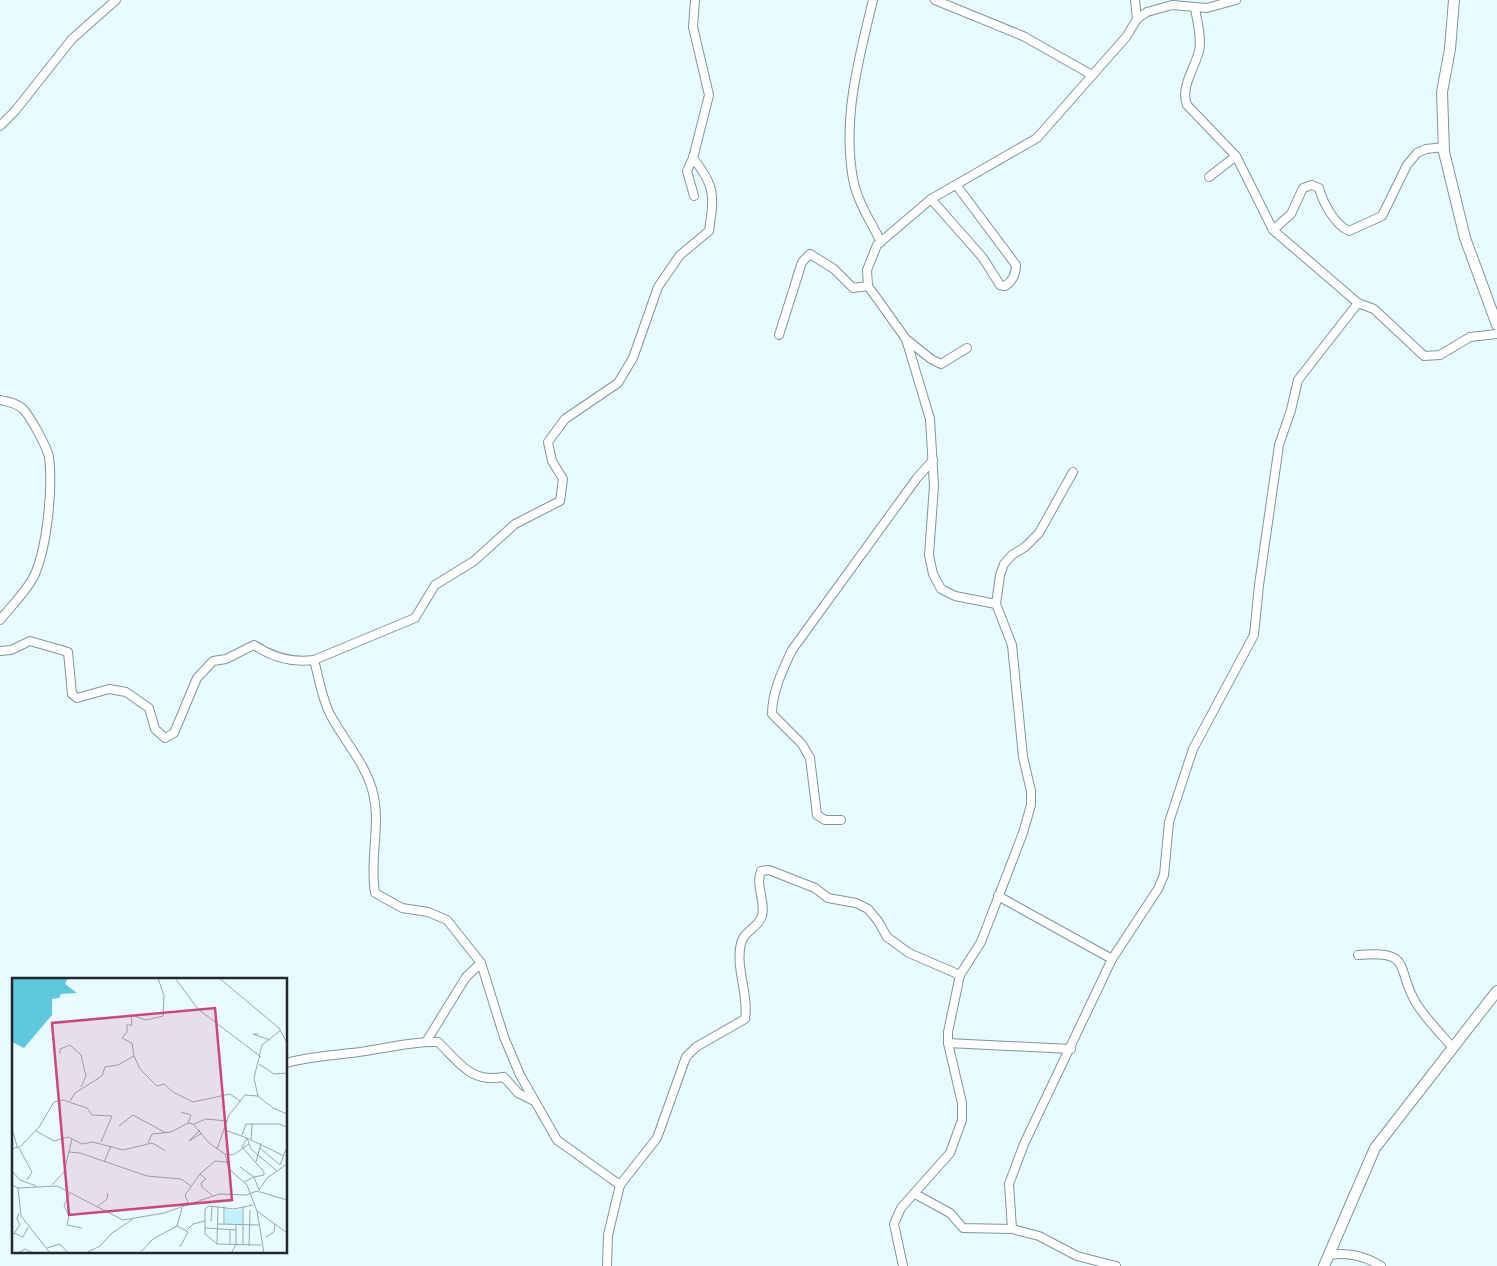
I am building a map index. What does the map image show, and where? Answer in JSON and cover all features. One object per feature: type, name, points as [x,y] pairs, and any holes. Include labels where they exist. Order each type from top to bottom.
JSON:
[{"type":"street","points":[[0,126],[15,111],[72,39],[116,0]]},
{"type":"street","points":[[694,196],[687,172],[693,158],[709,95],[693,27],[695,0]]},
{"type":"street","points":[[874,0],[855,80],[850,142],[853,179],[858,197],[881,242]]},
{"type":"street","points":[[935,0],[946,2],[1023,36],[1092,76]]},
{"type":"street","points":[[1135,0],[1137,18]]},
{"type":"street","points":[[967,348],[941,364],[931,359],[906,339],[868,286],[867,270],[877,246],[931,199],[957,186],[1037,138],[1126,37],[1137,18],[1147,12],[1172,5],[1208,8],[1236,0]]},
{"type":"street","points":[[1454,0],[1450,49],[1442,92],[1444,147],[1465,238],[1497,325]]},
{"type":"street","points":[[1195,8],[1200,47],[1190,72],[1185,100],[1187,105],[1236,156],[1273,230],[1358,303],[1374,309],[1424,356],[1440,355],[1470,337],[1497,334]]},
{"type":"street","points":[[1273,230],[1291,214],[1303,188],[1312,185],[1319,188],[1322,198],[1342,228],[1349,231],[1372,222],[1382,216],[1412,158],[1426,149],[1444,147]]},
{"type":"street","points":[[1209,177],[1236,156]]},
{"type":"street","points":[[0,651],[12,650],[30,641],[68,652],[72,694],[77,698],[109,689],[126,692],[149,708],[155,729],[165,738],[174,733],[197,678],[213,661],[226,659],[254,645],[268,654],[301,662],[314,660],[415,618],[435,585],[474,561],[515,524],[560,501],[564,479],[552,461],[548,442],[566,419],[618,383],[632,358],[658,287],[680,255],[709,231],[714,198],[705,173],[693,158]]},
{"type":"street","points":[[931,199],[982,258],[1000,285],[1005,286],[1011,282],[1016,272],[1016,265],[1012,257],[957,186]]},
{"type":"street","points":[[779,335],[802,262],[810,254],[834,269],[854,288],[868,286]]},
{"type":"street","points":[[1012,1228],[1009,1184],[1024,1144],[1071,1049],[1112,959],[1158,889],[1164,875],[1169,822],[1193,749],[1254,635],[1280,445],[1298,380],[1358,303]]},
{"type":"street","points":[[906,339],[930,419],[934,460],[929,555],[933,574],[941,589],[955,596],[996,604]]},
{"type":"street","points":[[0,400],[12,402],[24,410],[49,456],[49,488],[44,539],[34,575],[0,620]]},
{"type":"street","points":[[842,820],[825,820],[817,815],[810,758],[802,744],[772,714],[772,705],[792,650],[917,478],[934,460]]},
{"type":"street","points":[[903,1266],[894,1224],[901,1208],[950,1153],[962,1120],[962,1103],[948,1043],[948,1032],[960,975],[981,942],[1023,833],[1030,805],[1031,791],[1023,757],[1012,645],[996,604],[1000,575],[1004,564],[1039,533],[1073,472]]},
{"type":"street","points":[[314,660],[329,714],[362,766],[372,790],[376,822],[373,880],[375,893],[402,908],[428,912],[447,920],[481,964],[504,1037],[533,1100],[557,1140],[620,1185]]},
{"type":"street","points":[[607,1266],[608,1235],[620,1185],[657,1138],[686,1057],[696,1047],[745,1019],[747,1009],[741,978],[741,942],[762,917],[758,879],[761,871],[769,870],[816,888],[828,898],[856,903],[868,910],[878,921],[887,937],[909,953],[960,975]]},
{"type":"street","points":[[998,896],[1112,959]]},
{"type":"street","points":[[1358,955],[1378,953],[1394,957],[1401,962],[1416,1003],[1453,1048]]},
{"type":"street","points":[[426,1042],[466,976],[481,964]]},
{"type":"street","points":[[1324,1266],[1375,1148],[1497,991]]},
{"type":"street","points":[[288,1063],[319,1055],[352,1054],[426,1042],[438,1042],[471,1074],[481,1079],[504,1077],[518,1093],[533,1100]]},
{"type":"street","points":[[948,1043],[1071,1049]]},
{"type":"street","points":[[915,1194],[950,1213],[963,1228],[1012,1228],[1039,1236],[1077,1256],[1116,1266]]},
{"type":"street","points":[[1330,1255],[1344,1253],[1357,1255],[1381,1266]]}]
